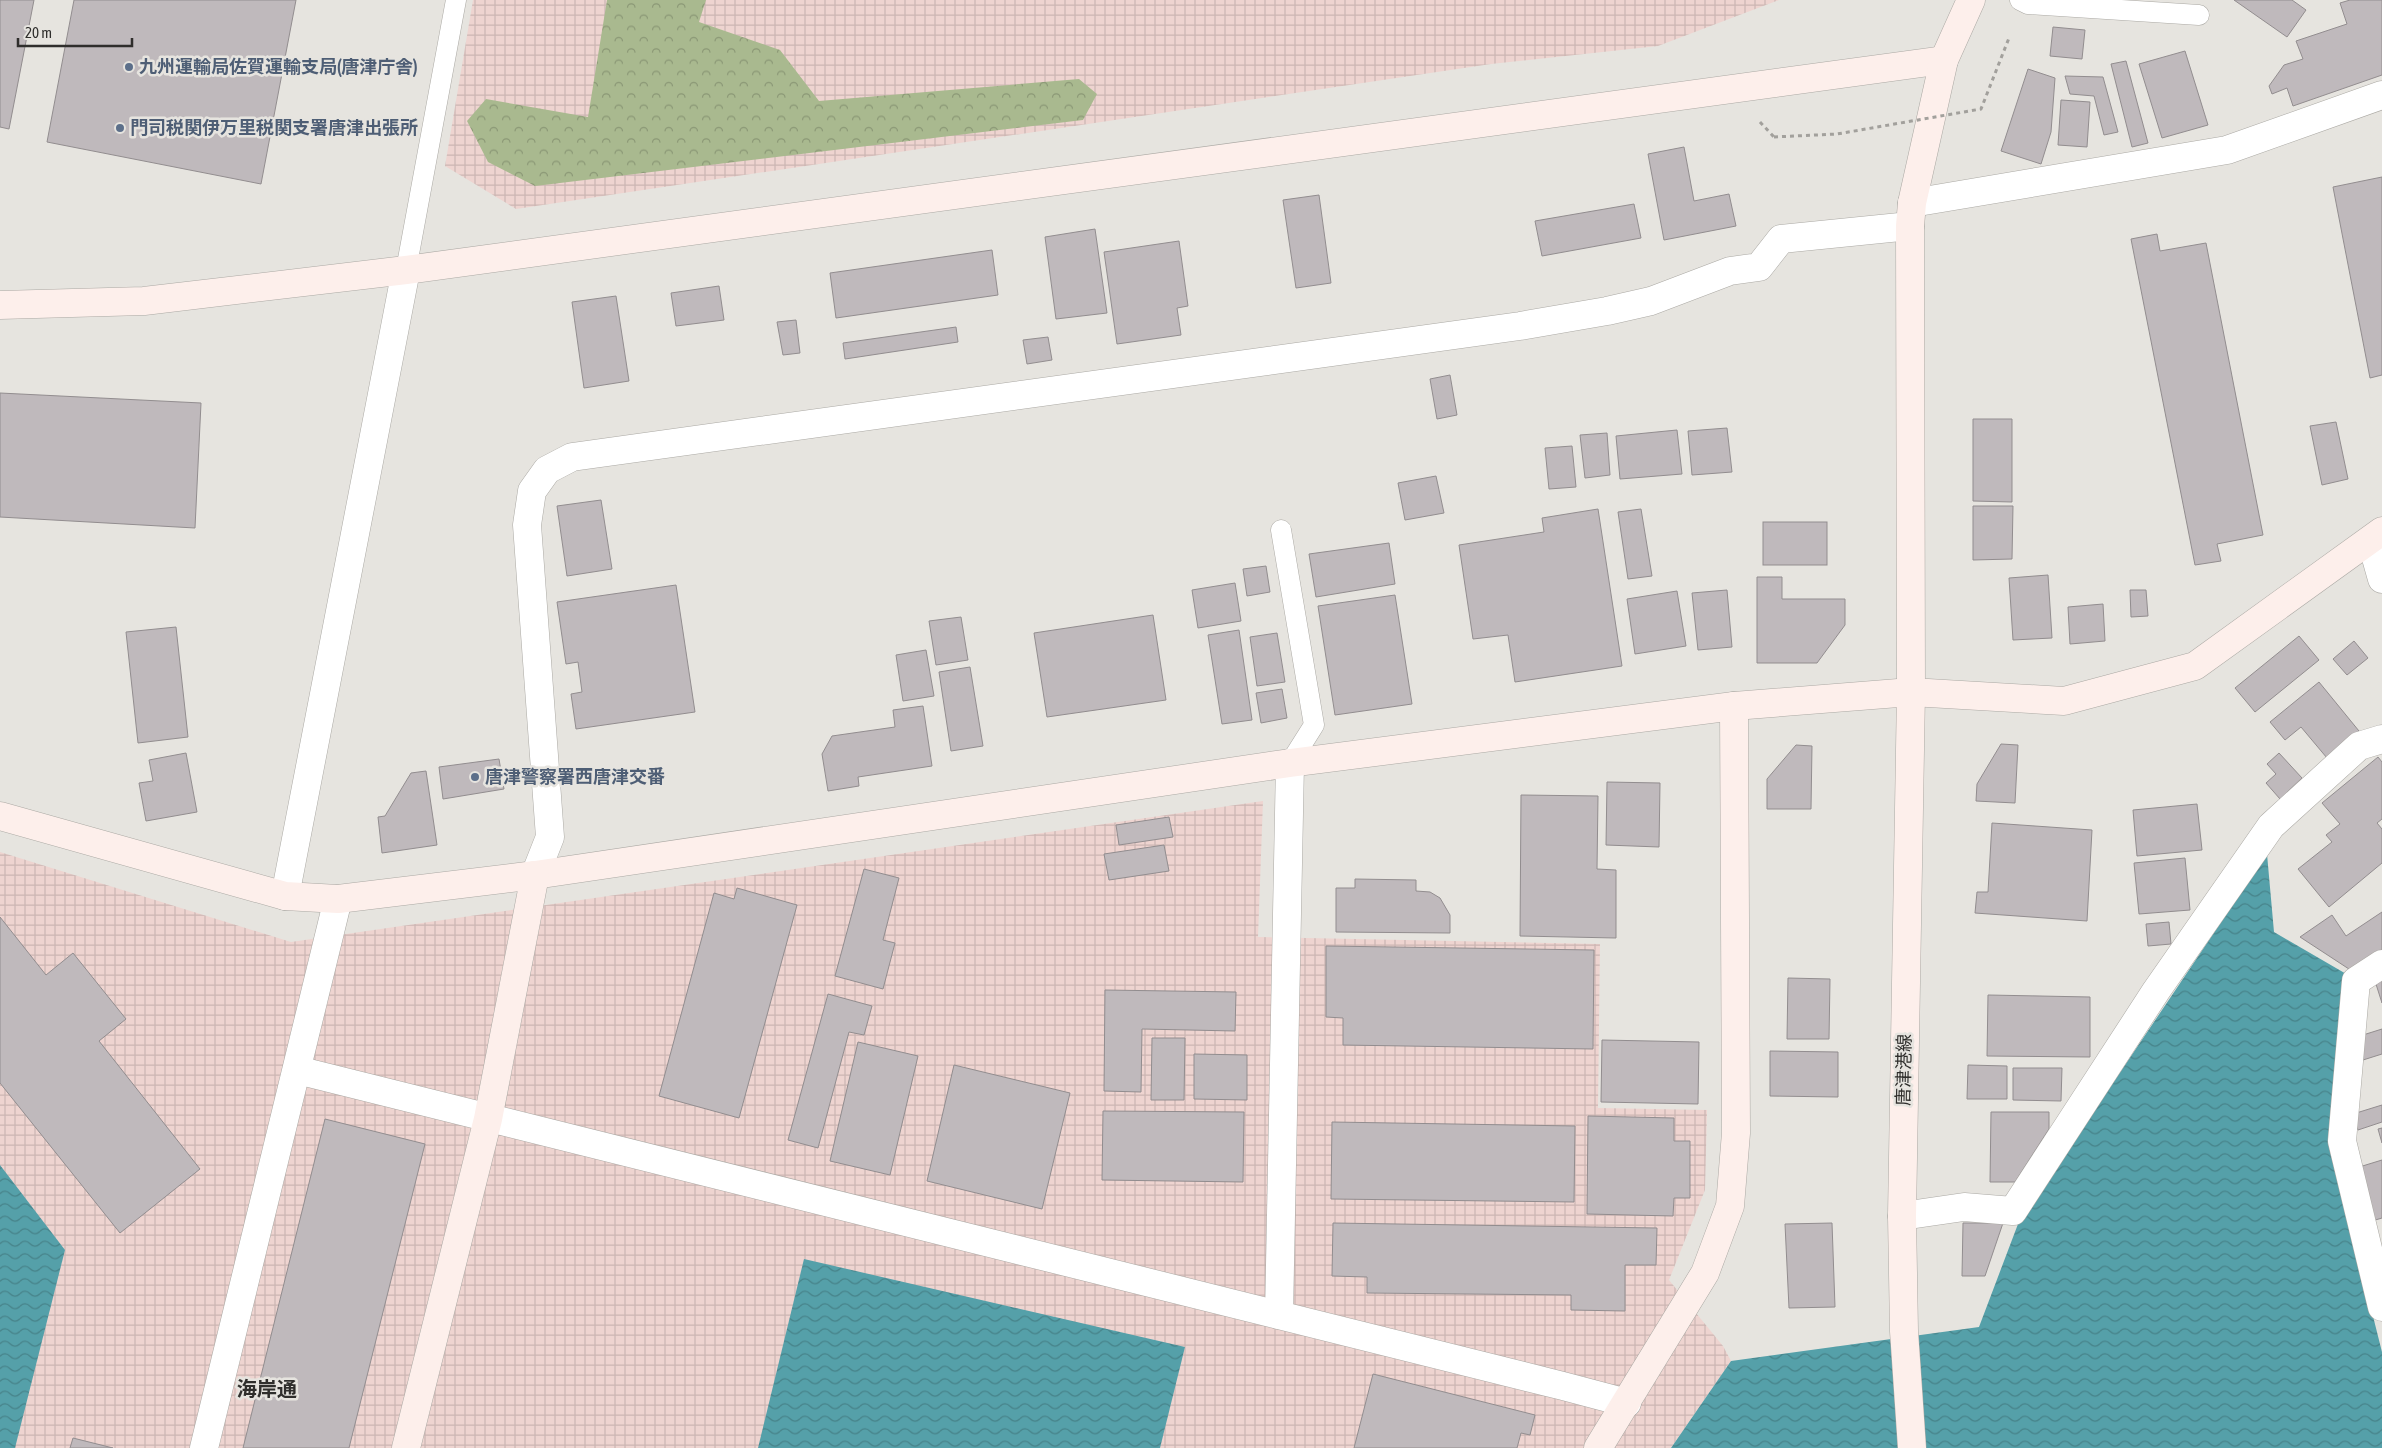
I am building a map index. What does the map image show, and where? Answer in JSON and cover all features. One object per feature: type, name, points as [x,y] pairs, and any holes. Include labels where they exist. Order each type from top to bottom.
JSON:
[{"type":"street","name":"唐津港線","points":[[1912,1448],[1904,1331],[1902,1216],[1911,692],[1911,215],[1944,60],[1971,0]]},
{"type":"street","points":[[0,305],[144,301],[406,270],[1944,60]]},
{"type":"street","points":[[406,1448],[488,1119],[535,876],[550,837],[527,525],[532,491],[547,470],[572,457],[1520,326],[1607,312],[1652,301],[1730,271],[1758,268],[1781,239],[1911,215],[2227,150],[2382,95]]},
{"type":"street","points":[[285,896],[406,270]]},
{"type":"street","points":[[0,816],[285,896],[338,899],[535,876],[1290,763],[1734,706],[1911,692],[2064,701],[2195,666],[2377,535],[2382,579]]},
{"type":"street","points":[[1598,1448],[1627,1404],[1705,1273],[1730,1206],[1736,1133],[1734,706]]},
{"type":"street","points":[[1902,1216],[1964,1207],[2013,1211],[2156,991],[2271,826],[2359,746],[2382,739]]},
{"type":"street","points":[[1279,1315],[1290,763]]},
{"type":"street","points":[[204,1448],[338,899]]},
{"type":"street","points":[[2382,964],[2356,981],[2342,1141],[2382,1307]]},
{"type":"street","points":[[297,1070],[1279,1315],[1627,1404]]},
{"type":"lane","points":[[406,270],[456,0]]},
{"type":"lane","points":[[2020,0],[2028,4],[2199,15]]},
{"type":"lane","points":[[1281,530],[1314,726],[1290,763]]},
{"type":"path","points":[[1760,122],[1774,137],[1837,134],[1981,109],[2009,38]]},
{"type":"shaded area","points":[[473,0],[1779,0],[1658,46],[1491,64],[516,209],[445,166]]},
{"type":"shaded area","points":[[1263,801],[1258,937],[1600,944],[1598,1108],[1707,1110],[1705,1190],[1669,1280],[1723,1346],[1731,1361],[1671,1448],[0,1448],[0,852],[291,942]]},
{"type":"green space","points":[[607,0],[706,0],[699,22],[780,50],[819,101],[1079,79],[1097,94],[1083,120],[535,186],[488,162],[467,121],[486,99],[588,117]]},
{"type":"water","points":[[2267,854],[2274,932],[2348,975],[2329,1141],[2382,1352],[2382,1448],[1671,1448],[1731,1361],[1979,1327],[2018,1224]]},
{"type":"water","points":[[0,1165],[65,1250],[15,1448],[0,1448]]},
{"type":"water","points":[[804,1259],[1185,1347],[1160,1448],[758,1448]]},
{"type":"building","points":[[0,0],[34,0],[9,129],[0,127]]},
{"type":"building","points":[[74,0],[296,0],[261,184],[47,142]]},
{"type":"building","points":[[2234,0],[2292,0],[2306,10],[2287,37]]},
{"type":"building","points":[[2350,0],[2382,0],[2382,75],[2293,106],[2287,88],[2272,94],[2269,86],[2284,65],[2303,59],[2296,41],[2347,24],[2340,3]]},
{"type":"building","points":[[2053,27],[2085,30],[2082,59],[2050,56]]},
{"type":"building","points":[[2185,51],[2208,125],[2162,138],[2139,64]]},
{"type":"building","points":[[2126,61],[2148,143],[2132,147],[2111,64]]},
{"type":"building","points":[[2028,69],[2055,78],[2051,132],[2041,164],[2001,151]]},
{"type":"building","points":[[2065,76],[2103,77],[2118,132],[2104,135],[2094,96],[2070,94]]},
{"type":"building","points":[[2061,100],[2090,102],[2087,147],[2058,145]]},
{"type":"building","points":[[1684,147],[1694,201],[1729,194],[1736,226],[1664,240],[1648,154]]},
{"type":"building","points":[[2382,177],[2382,375],[2370,378],[2333,187]]},
{"type":"building","points":[[1319,195],[1331,283],[1296,288],[1283,200]]},
{"type":"building","points":[[1634,204],[1641,238],[1542,256],[1535,221]]},
{"type":"building","points":[[1095,229],[1107,313],[1056,319],[1045,237]]},
{"type":"building","points":[[2157,234],[2160,251],[2206,243],[2263,535],[2217,544],[2221,561],[2195,565],[2131,239]]},
{"type":"building","points":[[1179,241],[1188,306],[1177,308],[1181,335],[1117,344],[1104,252]]},
{"type":"building","points":[[992,250],[998,295],[836,318],[830,273]]},
{"type":"building","points":[[719,286],[724,320],[676,326],[671,293]]},
{"type":"building","points":[[616,296],[629,381],[584,388],[572,302]]},
{"type":"building","points":[[796,320],[800,353],[783,355],[777,322]]},
{"type":"building","points":[[956,327],[958,342],[845,359],[843,343]]},
{"type":"building","points":[[1048,337],[1052,360],[1027,364],[1023,340]]},
{"type":"building","points":[[1450,375],[1457,415],[1437,419],[1430,379]]},
{"type":"building","points":[[0,393],[201,403],[195,528],[0,517]]},
{"type":"building","points":[[1973,419],[2012,419],[2012,502],[1973,501]]},
{"type":"building","points":[[2336,422],[2348,479],[2322,485],[2310,426]]},
{"type":"building","points":[[1727,428],[1732,472],[1692,475],[1688,431]]},
{"type":"building","points":[[1677,430],[1682,474],[1620,479],[1616,436]]},
{"type":"building","points":[[1607,433],[1610,475],[1585,478],[1580,435]]},
{"type":"building","points":[[1572,446],[1576,487],[1549,489],[1545,448]]},
{"type":"building","points":[[1436,476],[1444,513],[1405,520],[1398,483]]},
{"type":"building","points":[[601,500],[612,569],[567,576],[557,506]]},
{"type":"building","points":[[1973,506],[2013,506],[2012,559],[1973,560]]},
{"type":"building","points":[[1598,509],[1622,666],[1515,682],[1508,635],[1473,639],[1459,545],[1544,532],[1542,518]]},
{"type":"building","points":[[1641,509],[1652,576],[1628,579],[1618,512]]},
{"type":"building","points":[[1763,522],[1827,522],[1827,565],[1763,565]]},
{"type":"building","points":[[1389,543],[1395,584],[1316,597],[1309,554]]},
{"type":"building","points":[[1266,566],[1270,592],[1247,596],[1243,569]]},
{"type":"building","points":[[2048,575],[2052,638],[2013,640],[2009,578]]},
{"type":"building","points":[[1757,577],[1782,577],[1782,599],[1845,599],[1845,625],[1817,663],[1757,663]]},
{"type":"building","points":[[1235,583],[1241,621],[1198,628],[1192,590]]},
{"type":"building","points":[[676,585],[695,712],[576,729],[571,694],[582,692],[578,662],[566,664],[557,602]]},
{"type":"building","points":[[1727,590],[1732,647],[1698,650],[1692,593]]},
{"type":"building","points":[[2130,590],[2146,590],[2148,616],[2131,617]]},
{"type":"building","points":[[1677,591],[1686,646],[1635,654],[1627,599]]},
{"type":"building","points":[[1395,595],[1412,704],[1335,715],[1318,606]]},
{"type":"building","points":[[2103,604],[2105,641],[2070,644],[2068,607]]},
{"type":"building","points":[[1153,615],[1166,700],[1047,717],[1034,633]]},
{"type":"building","points":[[961,617],[968,660],[936,665],[929,621]]},
{"type":"building","points":[[176,627],[188,737],[138,743],[126,632]]},
{"type":"building","points":[[1239,630],[1252,720],[1222,724],[1208,635]]},
{"type":"building","points":[[1277,633],[1285,682],[1257,686],[1250,637]]},
{"type":"building","points":[[2299,636],[2319,660],[2255,712],[2235,688]]},
{"type":"building","points":[[2354,641],[2368,658],[2347,675],[2333,659]]},
{"type":"building","points":[[926,650],[934,696],[903,701],[896,655]]},
{"type":"building","points":[[970,667],[983,746],[951,751],[939,672]]},
{"type":"building","points":[[2319,682],[2359,731],[2327,758],[2301,727],[2285,740],[2270,722]]},
{"type":"building","points":[[1282,689],[1287,718],[1261,723],[1256,693]]},
{"type":"building","points":[[923,706],[932,766],[858,777],[859,786],[828,791],[822,754],[832,736],[895,727],[893,710]]},
{"type":"building","points":[[2001,744],[2018,745],[2015,803],[1976,801],[1977,784]]},
{"type":"building","points":[[1796,745],[1812,746],[1811,809],[1767,809],[1767,779]]},
{"type":"building","points":[[186,753],[197,812],[146,821],[139,783],[153,781],[149,760]]},
{"type":"building","points":[[2279,753],[2302,778],[2280,799],[2266,783],[2276,774],[2267,764]]},
{"type":"building","points":[[2378,757],[2382,762],[2382,819],[2377,823],[2382,829],[2382,863],[2329,907],[2298,869],[2332,842],[2326,835],[2340,824],[2322,803]]},
{"type":"building","points":[[499,759],[504,789],[443,799],[439,767]]},
{"type":"building","points":[[426,771],[437,845],[382,853],[378,817],[385,816],[411,773]]},
{"type":"building","points":[[1607,782],[1660,783],[1659,847],[1606,845]]},
{"type":"building","points":[[1521,795],[1598,796],[1597,869],[1616,870],[1616,938],[1520,936]]},
{"type":"building","points":[[2197,804],[2202,850],[2137,856],[2133,810]]},
{"type":"building","points":[[1169,817],[1173,837],[1119,845],[1116,825]]},
{"type":"building","points":[[1992,823],[2092,830],[2087,921],[1975,913],[1977,892],[1988,892]]},
{"type":"building","points":[[1164,845],[1169,871],[1109,880],[1104,854]]},
{"type":"building","points":[[2185,858],[2190,910],[2139,914],[2134,863]]},
{"type":"building","points":[[864,869],[899,878],[883,940],[895,943],[883,989],[835,976]]},
{"type":"building","points":[[1355,879],[1416,880],[1416,891],[1430,892],[1440,898],[1450,915],[1450,933],[1336,932],[1336,888],[1355,888]]},
{"type":"building","points":[[737,888],[797,905],[739,1118],[659,1096],[714,893],[734,899]]},
{"type":"building","points":[[2382,912],[2382,950],[2352,971],[2300,937],[2332,915],[2346,936]]},
{"type":"building","points":[[0,917],[46,975],[73,953],[126,1019],[99,1041],[200,1169],[120,1233],[0,1083]]},
{"type":"building","points":[[2169,922],[2171,944],[2148,946],[2146,924]]},
{"type":"building","points":[[1326,946],[1594,950],[1593,1049],[1343,1045],[1343,1018],[1326,1017]]},
{"type":"building","points":[[1788,978],[1830,979],[1829,1039],[1787,1039]]},
{"type":"building","points":[[2382,979],[2382,1003],[2375,981]]},
{"type":"building","points":[[1105,990],[1236,992],[1235,1031],[1142,1029],[1141,1092],[1104,1091]]},
{"type":"building","points":[[828,994],[872,1006],[864,1035],[849,1032],[818,1148],[788,1140]]},
{"type":"building","points":[[1988,995],[2090,997],[2090,1057],[1987,1056]]},
{"type":"building","points":[[2382,1029],[2382,1054],[2363,1060],[2363,1035]]},
{"type":"building","points":[[1152,1038],[1185,1038],[1184,1100],[1151,1100]]},
{"type":"building","points":[[1602,1040],[1699,1042],[1698,1104],[1601,1102]]},
{"type":"building","points":[[858,1042],[918,1056],[890,1175],[830,1161]]},
{"type":"building","points":[[1770,1051],[1838,1052],[1838,1097],[1770,1096]]},
{"type":"building","points":[[1194,1054],[1247,1055],[1247,1100],[1194,1099]]},
{"type":"building","points":[[954,1065],[1070,1093],[1042,1209],[927,1181]]},
{"type":"building","points":[[1968,1065],[2007,1066],[2007,1099],[1967,1099]]},
{"type":"building","points":[[2013,1068],[2062,1068],[2061,1101],[2013,1100]]},
{"type":"building","points":[[2382,1105],[2382,1122],[2358,1130],[2353,1114]]},
{"type":"building","points":[[1103,1111],[1244,1112],[1243,1182],[1102,1180]]},
{"type":"building","points":[[1991,1112],[2049,1112],[2049,1129],[2015,1182],[1990,1182]]},
{"type":"building","points":[[1588,1116],[1674,1118],[1674,1141],[1690,1141],[1690,1198],[1674,1198],[1673,1216],[1587,1214]]},
{"type":"building","points":[[325,1119],[425,1144],[349,1448],[243,1448]]},
{"type":"building","points":[[1332,1122],[1575,1126],[1574,1202],[1331,1199]]},
{"type":"building","points":[[2382,1128],[2382,1143],[2378,1129]]},
{"type":"building","points":[[2382,1160],[2382,1218],[2372,1221],[2356,1168]]},
{"type":"building","points":[[1333,1223],[1657,1228],[1656,1265],[1625,1265],[1625,1311],[1571,1310],[1571,1295],[1367,1293],[1367,1277],[1332,1276]]},
{"type":"building","points":[[1832,1223],[1835,1307],[1789,1308],[1785,1224]]},
{"type":"building","points":[[1963,1223],[2003,1223],[1985,1276],[1962,1276]]},
{"type":"building","points":[[1373,1374],[1535,1415],[1530,1435],[1521,1433],[1517,1448],[1354,1448]]},
{"type":"building","points":[[73,1438],[113,1448],[70,1448]]},
{"type":"place","name":"九州運輸局佐賀運輸支局(唐津庁舎)","points":[[129,67]]},
{"type":"place","name":"門司税関伊万里税関支署唐津出張所","points":[[120,128]]},
{"type":"place","name":"唐津警察署西唐津交番","points":[[475,777]]},
{"type":"district","name":"海岸通","points":[[267,1389]]}]
